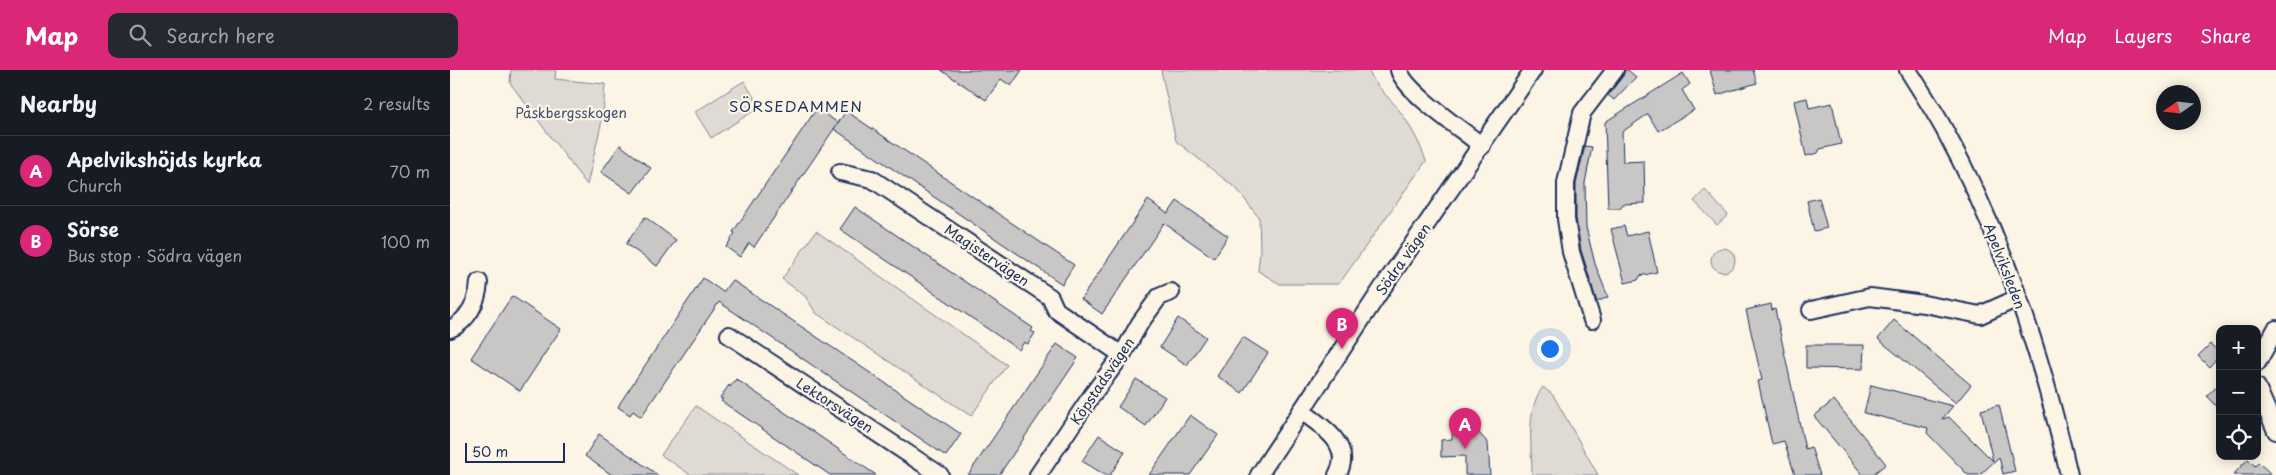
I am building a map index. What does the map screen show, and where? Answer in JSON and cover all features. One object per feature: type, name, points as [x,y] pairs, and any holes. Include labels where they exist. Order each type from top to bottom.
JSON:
[{"type":"street","points":[[1399,70],[1401,75],[1421,97],[1482,146]]},
{"type":"street","name":"Södra vägen","points":[[1258,475],[1383,287],[1533,70]]},
{"type":"street","points":[[1592,320],[1571,252],[1566,220],[1566,183],[1582,113],[1615,70]]},
{"type":"street","name":"Apelviksleden","points":[[1908,70],[1944,129],[1981,204],[2036,348],[2068,475]]},
{"type":"street","name":"Magistervägen","points":[[840,172],[872,179],[1050,297],[1056,310],[1122,355]]},
{"type":"street","points":[[450,329],[466,316],[475,303],[479,293],[479,282]]},
{"type":"street","name":"Köpstadsvägen","points":[[1038,475],[1092,395],[1122,355],[1140,323],[1159,297],[1171,292]]},
{"type":"street","points":[[1811,310],[1870,297],[1924,304],[1980,315],[2018,298]]},
{"type":"street","points":[[2261,356],[2276,330]]},
{"type":"street","name":"Lektorsvägen","points":[[729,335],[940,475]]},
{"type":"street","points":[[2261,396],[2276,431]]},
{"type":"street","points":[[1301,411],[1321,425],[1339,444],[1342,462],[1337,475]]},
{"type":"green space","name":"Påskbergsskogen","points":[[511,70],[556,70],[555,79],[605,84],[603,116],[587,185],[510,83]]},
{"type":"green space","points":[[1161,70],[1368,70],[1378,86],[1407,122],[1418,141],[1426,161],[1339,284],[1280,284],[1258,271],[1260,250],[1259,218],[1237,189],[1176,141]]},
{"type":"green space","points":[[744,81],[760,107],[711,138],[695,112]]},
{"type":"green space","points":[[1705,190],[1728,215],[1717,225],[1694,201]]},
{"type":"green space","points":[[816,231],[1007,365],[971,416],[816,313],[805,296],[782,279]]},
{"type":"green space","points":[[1723,248],[1728,249],[1734,255],[1734,265],[1728,271],[1723,272],[1718,271],[1712,265],[1711,260],[1712,255],[1718,249]]},
{"type":"green space","points":[[1543,387],[1553,395],[1598,475],[1532,475],[1532,417],[1537,396]]},
{"type":"green space","points":[[696,406],[798,475],[691,475],[661,455]]},
{"type":"building","points":[[941,70],[1022,70],[1011,86],[1001,79],[986,100]]},
{"type":"building","points":[[1625,70],[1628,70],[1636,77],[1614,100],[1608,95],[1623,76]]},
{"type":"building","points":[[1710,70],[1753,70],[1757,83],[1717,95]]},
{"type":"building","points":[[1683,73],[1690,84],[1682,90],[1694,110],[1658,131],[1648,114],[1622,132],[1623,162],[1644,161],[1645,203],[1623,204],[1620,208],[1608,208],[1605,122]]},
{"type":"building","points":[[1807,98],[1809,108],[1832,103],[1841,144],[1820,149],[1818,153],[1806,156],[1794,101]]},
{"type":"building","points":[[817,108],[838,123],[754,247],[749,243],[740,257],[726,247],[735,233],[733,232]]},
{"type":"building","points":[[846,111],[1074,265],[1062,284],[834,129]]},
{"type":"building","points":[[620,145],[651,168],[632,193],[601,172]]},
{"type":"building","points":[[1585,146],[1592,147],[1585,183],[1586,227],[1595,264],[1608,297],[1597,302],[1581,250],[1576,218],[1576,184]]},
{"type":"building","points":[[1819,198],[1827,228],[1814,231],[1807,201]]},
{"type":"building","points":[[1148,200],[1168,214],[1177,201],[1228,236],[1214,258],[1164,223],[1102,314],[1081,299]]},
{"type":"building","points":[[855,207],[1033,328],[1031,331],[1035,333],[1028,344],[1024,342],[1019,350],[840,229]]},
{"type":"building","points":[[645,217],[676,240],[657,266],[626,244]]},
{"type":"building","points":[[1624,226],[1627,236],[1648,231],[1657,272],[1640,276],[1638,280],[1625,283],[1611,229]]},
{"type":"building","points":[[703,278],[723,292],[732,280],[961,434],[946,456],[719,302],[641,417],[633,411],[630,415],[618,407],[620,403]]},
{"type":"building","points":[[512,296],[561,329],[520,391],[471,358]]},
{"type":"building","points":[[1771,304],[1772,310],[1775,309],[1805,449],[1811,447],[1820,475],[1795,475],[1784,441],[1772,444],[1758,381],[1762,380],[1746,310]]},
{"type":"building","points":[[1178,318],[1206,337],[1187,365],[1160,347]]},
{"type":"building","points":[[1894,320],[1971,385],[1956,403],[1878,339]]},
{"type":"building","points":[[1243,337],[1268,353],[1242,393],[1217,376]]},
{"type":"building","points":[[1057,344],[1078,358],[999,475],[968,475]]},
{"type":"building","points":[[2210,344],[2216,349],[2216,359],[2209,367],[2198,356]]},
{"type":"building","points":[[1806,345],[1864,345],[1863,369],[1806,368]]},
{"type":"building","points":[[736,379],[876,475],[830,475],[721,401],[723,399],[720,398]]},
{"type":"building","points":[[1136,379],[1165,397],[1146,426],[1118,407]]},
{"type":"building","points":[[1871,385],[1953,406],[1942,419],[1949,417],[1993,461],[1981,410],[1999,405],[2015,471],[2003,474],[1999,457],[1980,475],[1968,475],[1927,433],[1928,428],[1864,413]]},
{"type":"building","points":[[2216,387],[2216,406],[2206,396]]},
{"type":"building","points":[[1834,400],[1886,464],[1872,475],[1863,475],[1814,416]]},
{"type":"building","points":[[1190,415],[1218,435],[1190,475],[1149,475]]},
{"type":"building","points":[[1453,423],[1473,423],[1479,429],[1479,433],[1488,443],[1490,475],[1465,475],[1465,456],[1441,457],[1441,440],[1452,439]]},
{"type":"building","points":[[599,434],[658,475],[612,475],[585,456]]},
{"type":"building","points":[[1099,435],[1125,452],[1110,475],[1105,475],[1082,461]]},
{"type":"building","points":[[2249,460],[2255,466],[2258,462],[2272,475],[2233,475]]},
{"type":"place","name":"Sörse","points":[[1342,349]]},
{"type":"place","name":"Apelvikshöjds kyrka","points":[[1465,449]]},
{"type":"district","name":"SÖRSEDAMMEN","points":[[796,105]]}]
